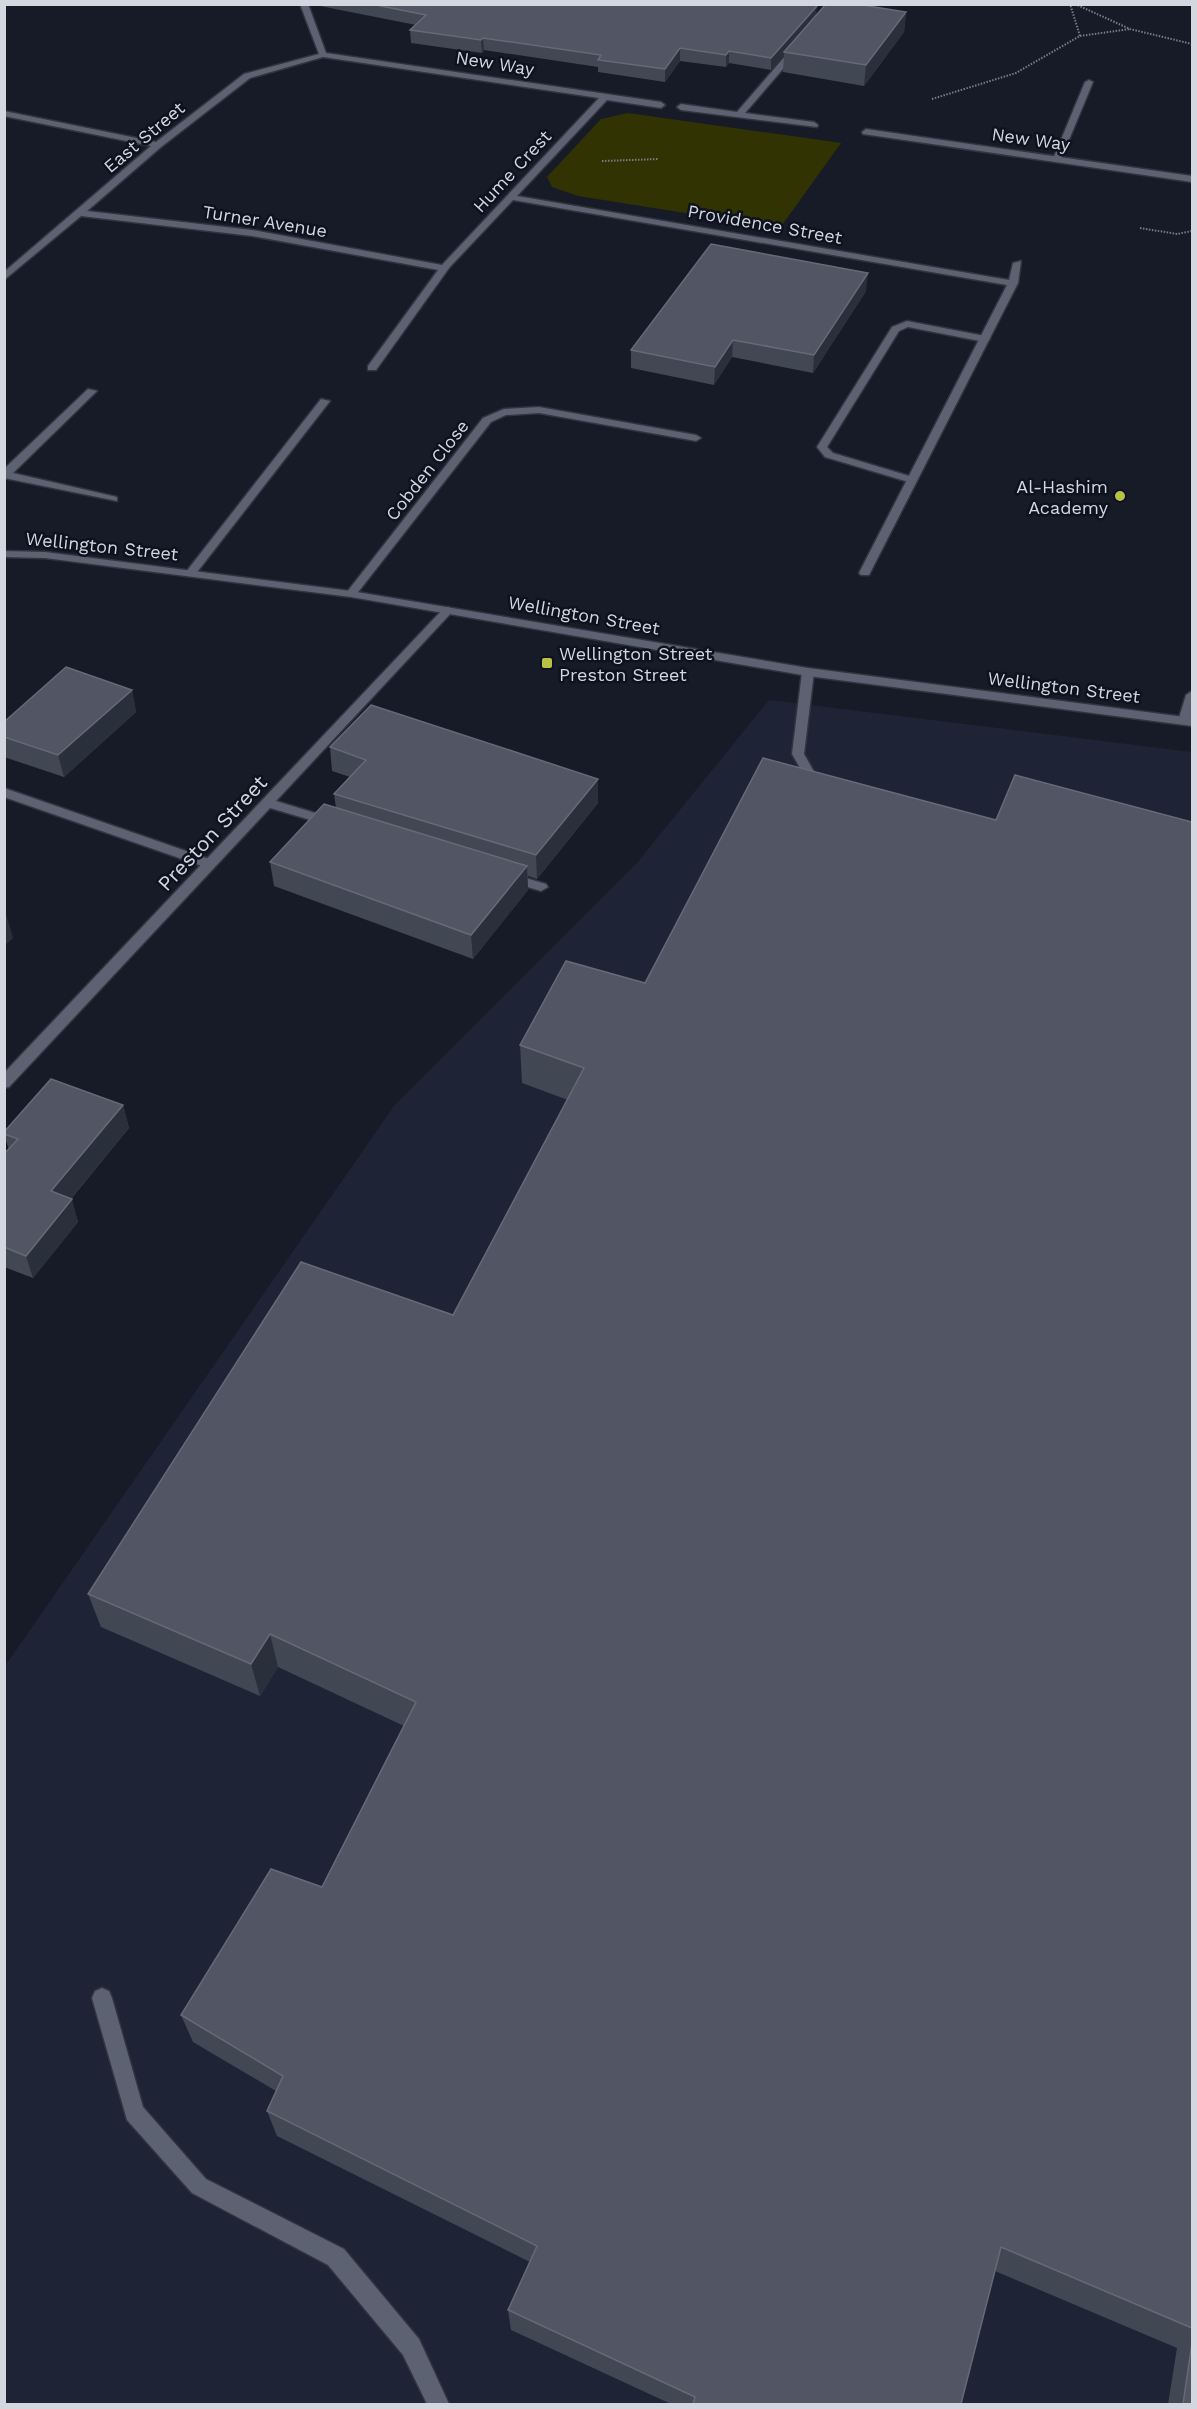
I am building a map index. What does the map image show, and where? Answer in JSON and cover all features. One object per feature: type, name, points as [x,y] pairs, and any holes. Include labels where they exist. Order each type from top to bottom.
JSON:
[{"type":"street","points":[[304,4],[323,55]]},
{"type":"street","points":[[740,115],[801,43]]},
{"type":"street","name":"New Way","points":[[323,55],[661,105]]},
{"type":"street","name":"East Street","points":[[4,277],[158,145],[247,76],[323,55]]},
{"type":"street","points":[[1057,159],[1089,82]]},
{"type":"street","name":"Hume Crest","points":[[372,368],[444,268],[605,97]]},
{"type":"street","points":[[681,107],[814,125]]},
{"type":"street","points":[[4,113],[158,145]]},
{"type":"street","name":"New Way","points":[[866,132],[1192,179]]},
{"type":"street","name":"Providence Street","points":[[510,197],[1013,283]]},
{"type":"street","name":"Turner Avenue","points":[[81,213],[252,233],[444,268]]},
{"type":"street","points":[[865,573],[1013,283],[1018,263]]},
{"type":"street","points":[[912,480],[829,455],[822,447],[895,329],[907,324],[985,339]]},
{"type":"street","points":[[5,475],[92,391]]},
{"type":"street","points":[[190,573],[325,401]]},
{"type":"street","name":"Cobden Close","points":[[351,594],[487,420],[504,412],[539,410],[696,438]]},
{"type":"street","points":[[5,475],[113,499]]},
{"type":"street","name":"Wellington Street","points":[[4,554],[45,555],[351,594],[808,672],[1188,721]]},
{"type":"street","name":"Preston Street","points":[[4,1083],[448,610]]},
{"type":"street","points":[[808,672],[798,754],[812,780],[828,791]]},
{"type":"street","points":[[1188,721],[1192,695]]},
{"type":"street","points":[[4,792],[210,864]]},
{"type":"street","points":[[268,803],[348,827]]},
{"type":"street","points":[[495,873],[541,887]]},
{"type":"street","points":[[102,1998],[134,2113],[199,2186],[336,2258],[411,2347],[438,2404]]},
{"type":"path","points":[[1070,4],[1080,36]]},
{"type":"path","points":[[1075,4],[1130,29],[1192,45]]},
{"type":"path","points":[[922,101],[1016,73],[1080,36],[1130,29]]},
{"type":"path","points":[[1140,228],[1178,234],[1192,231]]},
{"type":"shaded area","points":[[628,113],[841,143],[780,228],[578,196],[552,187],[547,177],[601,119]]},
{"type":"shaded area","points":[[769,700],[1192,752],[1192,2404],[5,2404],[5,1666],[394,1106],[636,864]]},
{"type":"building","points":[[371,4],[804,4],[817,6],[771,58],[729,51],[726,55],[680,48],[665,69],[598,60],[601,55],[410,30],[426,15]]},
{"type":"building","points":[[826,4],[856,4],[906,12],[866,65],[784,52]]},
{"type":"building","points":[[711,244],[868,273],[814,355],[733,340],[715,367],[631,350]]},
{"type":"building","points":[[66,667],[132,690],[58,755],[4,737],[4,722]]},
{"type":"building","points":[[371,705],[598,779],[536,855],[334,794],[366,760],[330,747]]},
{"type":"building","points":[[763,758],[996,820],[1015,775],[1192,822],[1192,2328],[1001,2247],[961,2404],[693,2404],[695,2397],[508,2310],[537,2246],[267,2111],[283,2076],[181,2015],[271,1869],[322,1887],[416,1702],[270,1634],[251,1664],[88,1594],[301,1262],[453,1315],[584,1068],[520,1045],[566,961],[645,983]]},
{"type":"building","points":[[324,804],[527,866],[471,935],[270,862]]},
{"type":"building","points":[[51,1079],[123,1105],[51,1191],[72,1199],[26,1256],[4,1247],[4,1154],[18,1139],[4,1132]]},
{"type":"building","points":[[1192,2343],[1192,2404],[1183,2404]]},
{"type":"place","name":"Al-Hashim Academy","points":[[1120,496]]},
{"type":"place","name":"Wellington Street Preston Street","points":[[547,663]]}]
